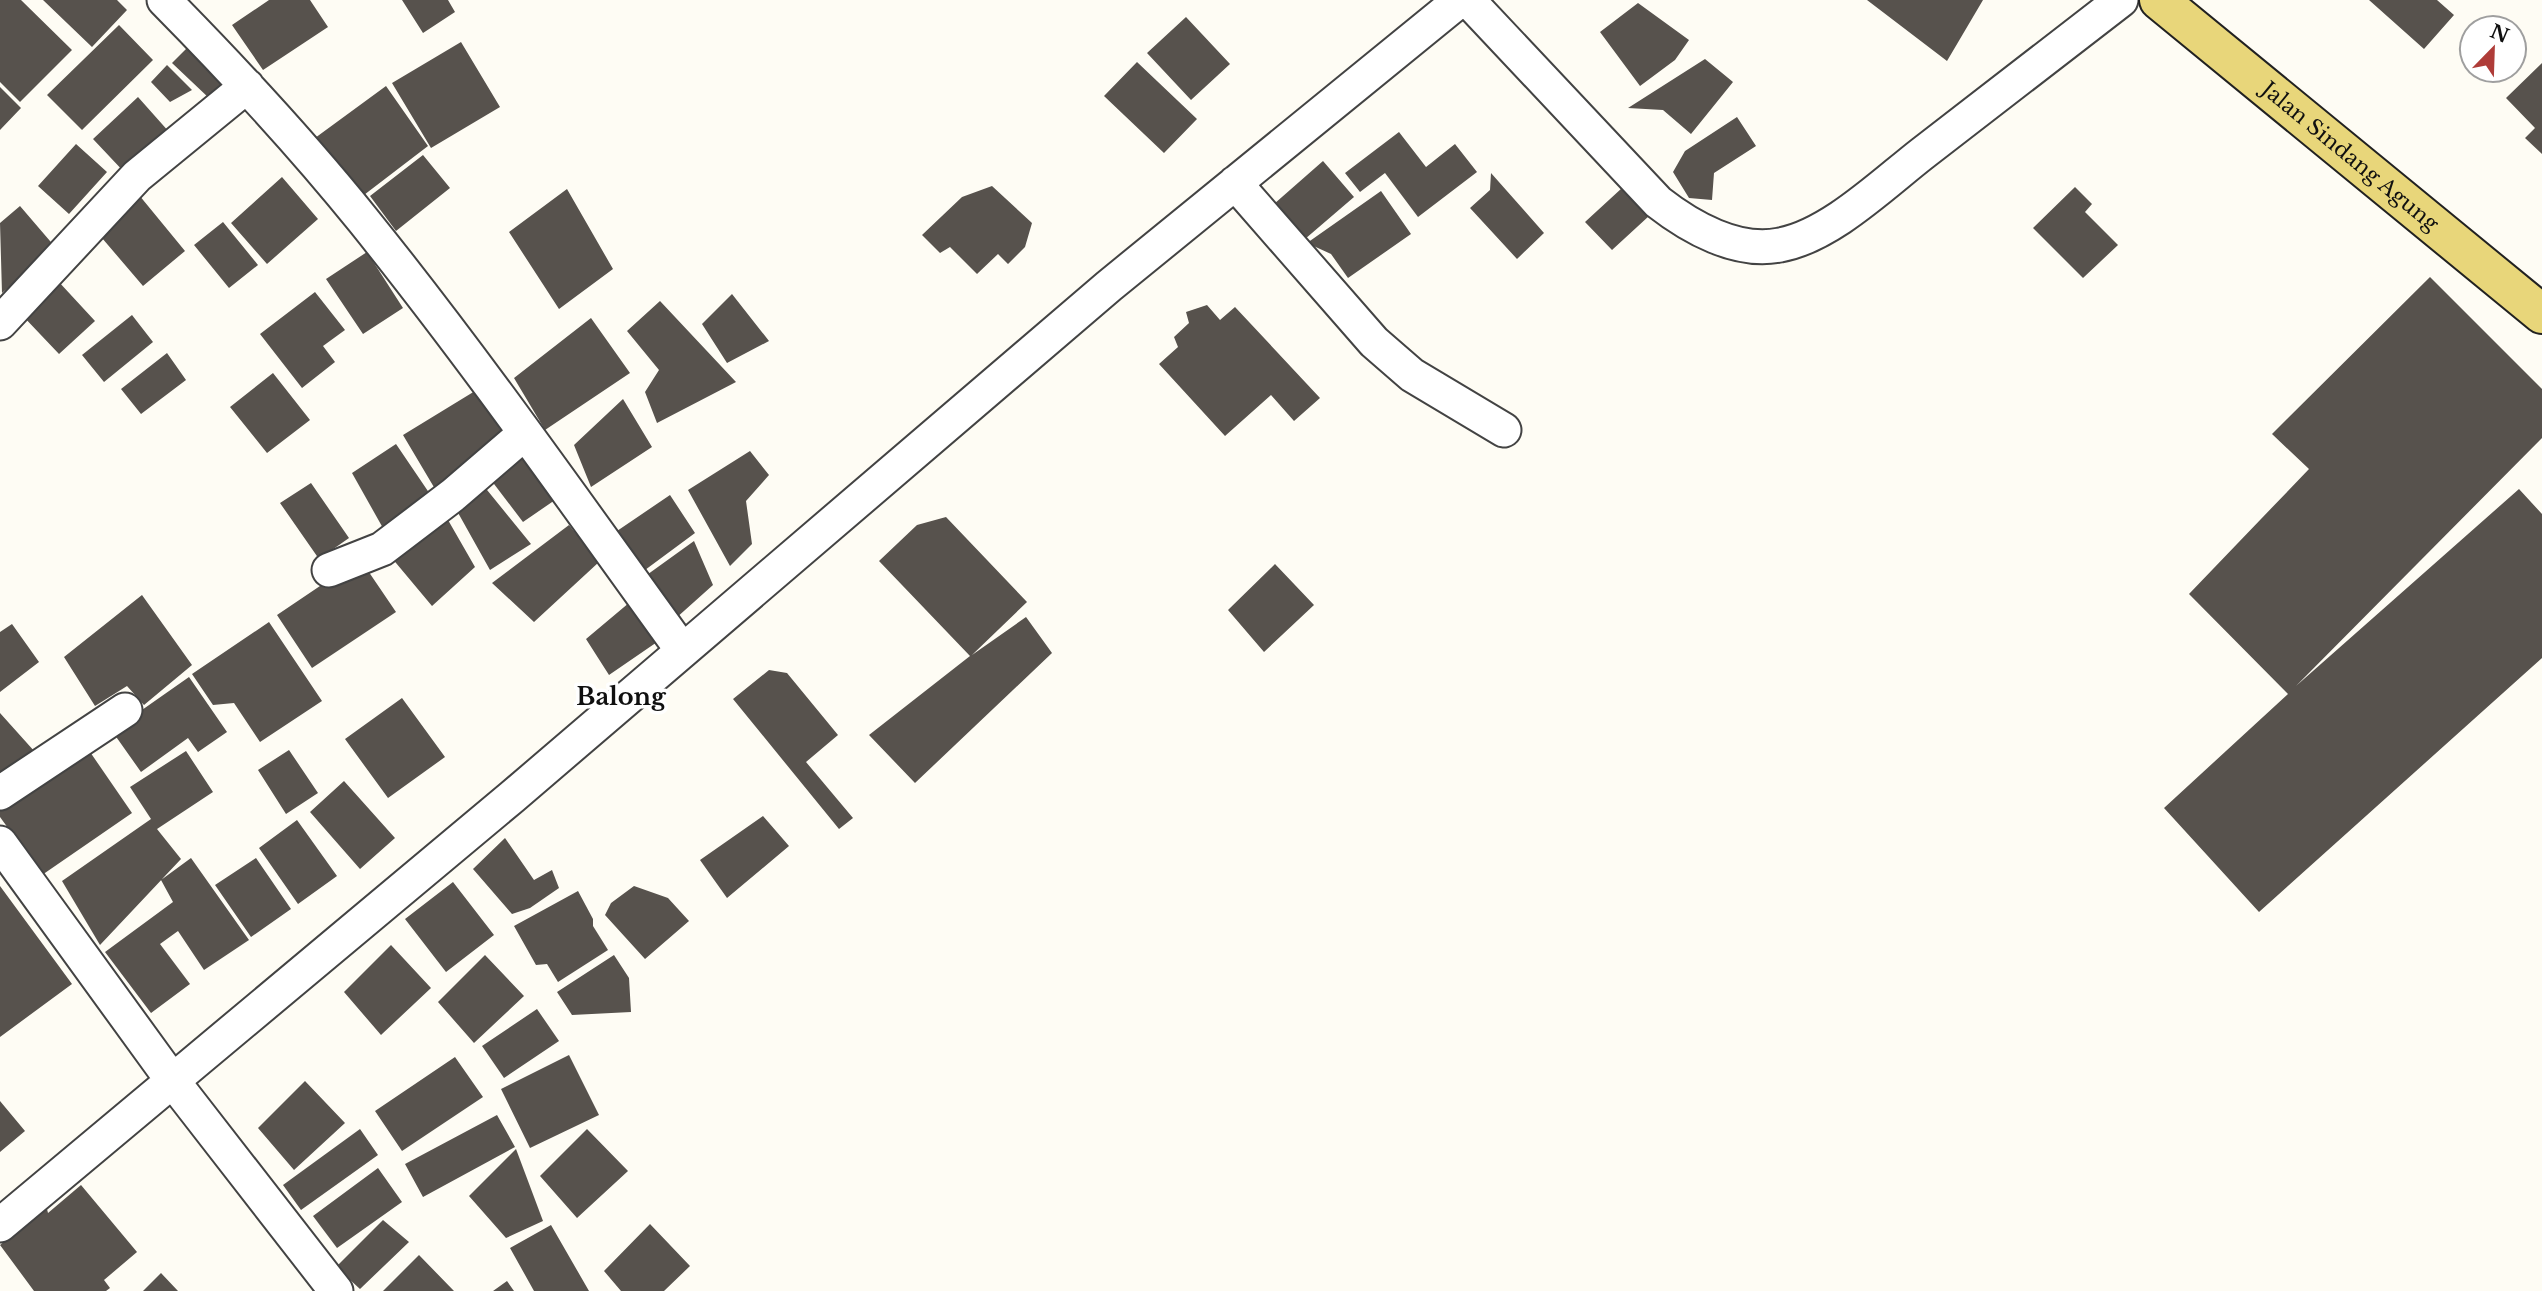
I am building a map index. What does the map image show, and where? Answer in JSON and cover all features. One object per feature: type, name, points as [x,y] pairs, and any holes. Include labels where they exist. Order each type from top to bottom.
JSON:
[{"type":"main road","name":"Jalan Sindang Agung","points":[[2159,0],[2542,314]]},
{"type":"street","points":[[164,0],[247,86],[362,218],[525,433],[682,650]]},
{"type":"street","points":[[0,1225],[512,797],[1098,295],[1460,0]]},
{"type":"street","points":[[1468,0],[1658,202],[1683,222],[1713,236],[1755,246],[1780,246],[1840,218],[2121,0]]},
{"type":"street","points":[[0,323],[137,176],[247,86]]},
{"type":"street","points":[[1235,183],[1374,342],[1412,375],[1504,430]]},
{"type":"street","points":[[328,570],[382,549],[453,495],[525,433]]},
{"type":"street","points":[[0,793],[125,710]]},
{"type":"street","points":[[0,843],[172,1080],[336,1291]]},
{"type":"building","points":[[0,0],[21,0],[72,50],[20,102],[0,82]]},
{"type":"building","points":[[43,0],[117,0],[127,10],[92,47]]},
{"type":"building","points":[[269,0],[310,0],[328,27],[263,70],[232,25]]},
{"type":"building","points":[[402,0],[448,0],[455,12],[423,33]]},
{"type":"building","points":[[1867,0],[1983,0],[1947,61]]},
{"type":"building","points":[[2369,0],[2437,0],[2454,15],[2424,49]]},
{"type":"building","points":[[1638,3],[1689,40],[1675,60],[1640,86],[1600,32]]},
{"type":"building","points":[[1186,17],[1230,64],[1191,100],[1147,53]]},
{"type":"building","points":[[119,25],[153,60],[82,130],[47,95]]},
{"type":"building","points":[[461,42],[500,107],[431,148],[392,83]]},
{"type":"building","points":[[190,45],[233,86],[210,99],[172,63]]},
{"type":"building","points":[[1705,59],[1733,82],[1691,134],[1663,110],[1628,108]]},
{"type":"building","points":[[1137,62],[1197,119],[1164,153],[1104,96]]},
{"type":"building","points":[[2542,63],[2542,154],[2525,138],[2535,128],[2506,98],[2520,84],[2528,84],[2528,77]]},
{"type":"building","points":[[167,65],[192,90],[170,102],[151,82]]},
{"type":"building","points":[[386,86],[428,146],[360,198],[315,138]]},
{"type":"building","points":[[0,87],[21,108],[0,130]]},
{"type":"building","points":[[138,97],[170,133],[126,174],[93,139]]},
{"type":"building","points":[[1737,117],[1756,146],[1714,173],[1712,200],[1689,198],[1673,172],[1685,151]]},
{"type":"building","points":[[1399,132],[1426,167],[1455,144],[1477,172],[1418,217],[1385,173],[1360,192],[1345,173]]},
{"type":"building","points":[[76,144],[107,172],[69,214],[38,186]]},
{"type":"building","points":[[423,155],[450,188],[396,231],[370,196]]},
{"type":"building","points":[[1323,161],[1354,197],[1305,239],[1274,204]]},
{"type":"building","points":[[1491,173],[1544,233],[1517,259],[1470,208],[1490,190]]},
{"type":"building","points":[[282,177],[318,219],[267,264],[231,223]]},
{"type":"building","points":[[992,186],[1032,223],[1025,247],[1008,264],[998,254],[977,274],[950,247],[940,253],[922,235],[962,197]]},
{"type":"building","points":[[2075,187],[2092,204],[2085,212],[2118,245],[2083,278],[2033,228]]},
{"type":"building","points":[[1622,188],[1649,216],[1612,250],[1585,222]]},
{"type":"building","points":[[567,189],[613,269],[559,309],[509,232]]},
{"type":"building","points":[[1381,191],[1411,234],[1348,278],[1331,254],[1307,243]]},
{"type":"building","points":[[139,195],[185,251],[143,286],[96,231]]},
{"type":"building","points":[[20,206],[56,248],[2,293],[0,223]]},
{"type":"building","points":[[223,222],[258,265],[229,288],[194,245]]},
{"type":"building","points":[[367,252],[403,308],[363,334],[326,279]]},
{"type":"building","points":[[2430,277],[2542,389],[2542,438],[2296,686],[2519,489],[2542,514],[2542,658],[2259,912],[2164,808],[2288,694],[2189,594],[2309,469],[2272,434]]},
{"type":"building","points":[[58,281],[95,321],[59,354],[21,314]]},
{"type":"building","points":[[315,292],[345,330],[323,346],[335,362],[302,388],[260,334]]},
{"type":"building","points":[[732,294],[769,341],[727,363],[702,324]]},
{"type":"building","points":[[660,301],[736,382],[657,423],[645,392],[659,370],[627,331]]},
{"type":"building","points":[[1207,305],[1220,320],[1235,307],[1320,398],[1294,421],[1271,395],[1225,436],[1159,364],[1178,347],[1174,337],[1189,323],[1186,312]]},
{"type":"building","points":[[132,315],[153,342],[104,382],[82,355]]},
{"type":"building","points":[[591,318],[630,373],[545,430],[514,378]]},
{"type":"building","points":[[167,353],[186,380],[141,414],[121,389]]},
{"type":"building","points":[[273,373],[310,420],[267,453],[230,407]]},
{"type":"building","points":[[475,391],[504,435],[438,494],[403,435]]},
{"type":"building","points":[[623,399],[652,447],[591,487],[574,445]]},
{"type":"building","points":[[396,444],[436,503],[388,537],[352,473]]},
{"type":"building","points":[[750,451],[769,475],[746,501],[752,544],[730,566],[688,490]]},
{"type":"building","points":[[519,452],[555,500],[523,522],[491,480]]},
{"type":"building","points":[[311,483],[349,538],[319,559],[280,503]]},
{"type":"building","points":[[483,485],[531,544],[490,570],[452,502]]},
{"type":"building","points":[[670,495],[695,533],[645,570],[617,531]]},
{"type":"building","points":[[444,513],[475,567],[432,606],[391,557]]},
{"type":"building","points":[[946,517],[1027,602],[972,655],[1026,617],[1052,653],[915,783],[869,735],[970,656],[879,561],[917,525]]},
{"type":"building","points":[[569,525],[599,562],[534,622],[492,583]]},
{"type":"building","points":[[694,541],[713,585],[675,619],[644,577]]},
{"type":"building","points":[[360,559],[396,612],[312,668],[277,615]]},
{"type":"building","points":[[1275,564],[1314,605],[1264,652],[1228,610]]},
{"type":"building","points":[[142,595],[192,665],[144,705],[127,686],[95,706],[64,657]]},
{"type":"building","points":[[636,597],[660,640],[609,675],[586,639]]},
{"type":"building","points":[[269,622],[322,701],[260,742],[234,703],[213,705],[192,674]]},
{"type":"building","points":[[12,624],[39,662],[0,692],[0,632]]},
{"type":"building","points":[[769,670],[787,673],[838,735],[806,762],[853,818],[839,829],[733,699]]},
{"type":"building","points":[[189,677],[227,732],[198,752],[188,738],[141,772],[112,731]]},
{"type":"building","points":[[402,698],[445,757],[388,798],[345,739]]},
{"type":"building","points":[[0,713],[35,752],[0,777]]},
{"type":"building","points":[[88,749],[132,813],[42,875],[0,817],[0,810]]},
{"type":"building","points":[[289,750],[318,793],[286,814],[258,770]]},
{"type":"building","points":[[186,751],[213,792],[157,829],[181,859],[100,945],[62,881],[151,819],[130,787]]},
{"type":"building","points":[[344,781],[395,838],[360,869],[310,812]]},
{"type":"building","points":[[763,816],[789,846],[727,898],[700,860]]},
{"type":"building","points":[[297,820],[337,876],[298,904],[259,848]]},
{"type":"building","points":[[505,838],[534,880],[552,870],[559,888],[530,908],[512,914],[473,869]]},
{"type":"building","points":[[191,858],[249,940],[204,970],[178,931],[160,944],[190,984],[151,1013],[105,952],[173,902],[161,880]]},
{"type":"building","points":[[256,858],[291,909],[251,937],[215,885]]},
{"type":"building","points":[[453,882],[494,935],[446,972],[405,919]]},
{"type":"building","points":[[0,886],[72,984],[0,1037]]},
{"type":"building","points":[[634,886],[668,898],[689,921],[645,959],[605,915],[611,903]]},
{"type":"building","points":[[578,891],[593,919],[593,926],[608,950],[558,982],[547,964],[536,965],[514,926]]},
{"type":"building","points":[[391,945],[431,988],[381,1035],[344,992]]},
{"type":"building","points":[[485,955],[524,996],[474,1043],[438,1002]]},
{"type":"building","points":[[614,955],[629,978],[631,1012],[572,1015],[557,992]]},
{"type":"building","points":[[537,1009],[559,1041],[504,1078],[482,1046]]},
{"type":"building","points":[[569,1055],[599,1115],[530,1148],[501,1089]]},
{"type":"building","points":[[455,1057],[483,1097],[402,1151],[375,1111]]},
{"type":"building","points":[[305,1081],[345,1123],[294,1170],[258,1128]]},
{"type":"building","points":[[0,1101],[25,1131],[0,1152]]},
{"type":"building","points":[[497,1115],[515,1147],[423,1197],[405,1164]]},
{"type":"building","points":[[360,1129],[378,1155],[301,1210],[283,1185]]},
{"type":"building","points":[[587,1129],[628,1171],[577,1218],[540,1176]]},
{"type":"building","points":[[516,1149],[543,1221],[506,1238],[469,1196]]},
{"type":"building","points":[[378,1168],[402,1202],[337,1248],[313,1216]]},
{"type":"building","points":[[81,1185],[137,1252],[104,1280],[110,1288],[106,1291],[34,1291],[0,1245],[47,1209],[48,1213]]},
{"type":"building","points":[[383,1220],[409,1242],[360,1289],[336,1267]]},
{"type":"building","points":[[650,1224],[690,1266],[664,1291],[621,1291],[604,1271]]},
{"type":"building","points":[[551,1225],[589,1291],[534,1291],[510,1248]]},
{"type":"building","points":[[419,1255],[454,1291],[383,1291]]},
{"type":"building","points":[[161,1273],[178,1291],[143,1291]]},
{"type":"building","points":[[507,1281],[514,1291],[493,1291]]},
{"type":"district","name":"Balong","points":[[621,697]]}]
